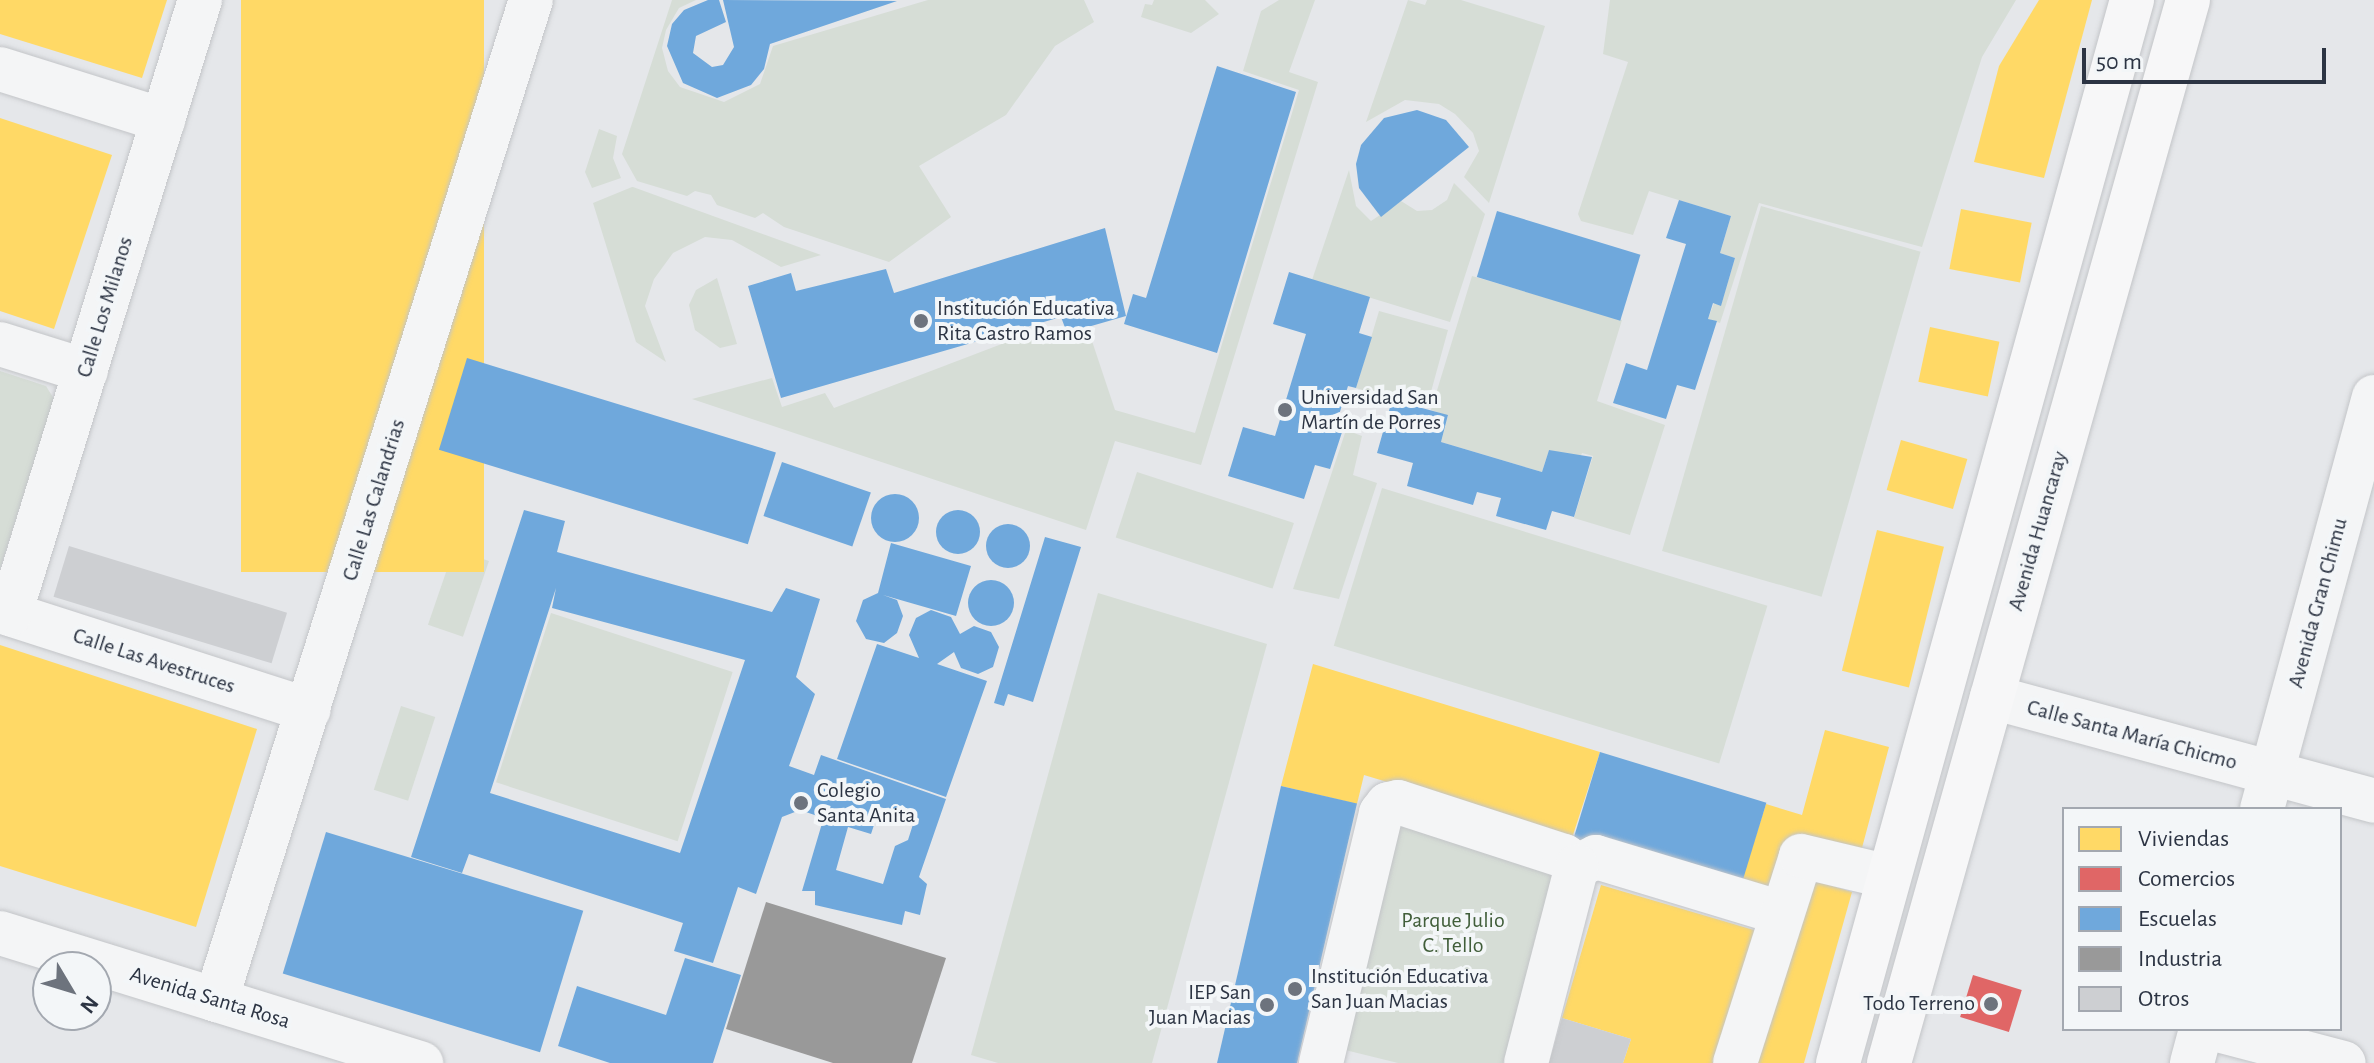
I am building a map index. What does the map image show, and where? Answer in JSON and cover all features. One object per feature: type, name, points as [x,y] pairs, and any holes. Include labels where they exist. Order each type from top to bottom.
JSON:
[{"type":"main road","points":[[1838,1063],[2132,0]]},
{"type":"main road","name":"Avenida Huancaray","points":[[1889,1063],[2188,0]]},
{"type":"street","name":"Calle Los Milanos","points":[[5,613],[86,371],[200,0]]},
{"type":"street","name":"Calle Las Calandrias","points":[[216,1000],[531,0]]},
{"type":"street","points":[[0,69],[163,120]]},
{"type":"street","points":[[0,344],[86,371]]},
{"type":"street","name":"Avenida Gran Chimu","points":[[2267,792],[2360,503],[2374,397]]},
{"type":"street","name":"Calle Las Avestruces","points":[[5,613],[308,710]]},
{"type":"street","name":"Calle Santa María Chicmo","points":[[1992,697],[2267,792],[2374,801]]},
{"type":"street","points":[[1321,1063],[1381,813],[1388,804],[1398,802],[1564,856],[1577,866]]},
{"type":"street","points":[[1735,1063],[1801,856],[1889,877]]},
{"type":"street","points":[[1577,866],[1596,857],[1782,913]]},
{"type":"street","points":[[1526,1063],[1577,866]]},
{"type":"street","name":"Avenida Santa Rosa","points":[[0,933],[421,1063]]},
{"type":"street","points":[[2192,1063],[2200,1031]]},
{"type":"street","points":[[2222,1031],[2344,1063]]},
{"type":"green space","points":[[672,0],[696,0],[679,8],[666,30],[662,48],[668,71],[680,87],[724,102],[760,84],[773,46],[928,0],[1084,0],[1094,22],[1055,46],[1006,115],[919,166],[951,217],[889,262],[784,227],[763,213],[755,218],[717,205],[711,195],[695,191],[687,196],[637,181],[622,154]]},
{"type":"green space","points":[[1154,0],[1205,0],[1219,14],[1191,33],[1141,17],[1145,4],[1152,5]]},
{"type":"green space","points":[[1279,0],[1315,0],[1289,72],[1318,82],[1201,465],[1115,441],[1086,530],[692,399],[772,378],[782,407],[825,393],[834,408],[1041,329],[1045,343],[1089,332],[1115,410],[1195,433],[1299,90],[1243,71],[1261,11]]},
{"type":"green space","points":[[1408,0],[1425,5],[1427,0],[1461,0],[1545,26],[1489,203],[1464,177],[1479,151],[1473,133],[1455,114],[1439,104],[1405,100],[1366,122]]},
{"type":"green space","points":[[1610,0],[2016,0],[1982,57],[1922,247],[1759,203],[1720,323],[1708,319],[1714,303],[1721,305],[1735,258],[1720,253],[1731,216],[1649,191],[1633,235],[1581,221],[1578,214],[1628,62],[1603,54]]},
{"type":"green space","points":[[599,129],[617,136],[613,158],[621,178],[592,188],[585,172]]},
{"type":"green space","points":[[1349,170],[1356,206],[1371,221],[1401,201],[1417,211],[1432,210],[1447,200],[1454,183],[1485,214],[1450,322],[1312,280]]},
{"type":"green space","points":[[632,187],[821,255],[781,267],[732,240],[705,237],[673,253],[654,279],[645,306],[666,362],[636,342],[593,203]]},
{"type":"green space","points":[[1761,206],[1921,252],[1822,597],[1662,551]]},
{"type":"green space","points":[[1472,276],[1622,320],[1597,401],[1665,425],[1630,535],[1574,518],[1593,456],[1582,453],[1580,458],[1549,450],[1542,472],[1441,442],[1448,416],[1431,410]]},
{"type":"green space","points":[[717,278],[737,344],[720,348],[695,330],[689,305],[696,290]]},
{"type":"green space","points":[[1379,311],[1448,330],[1429,399],[1395,390],[1392,399],[1356,388]]},
{"type":"green space","points":[[0,371],[46,386],[54,399],[0,569]]},
{"type":"green space","points":[[1346,430],[1362,436],[1353,475],[1377,483],[1339,599],[1293,589]]},
{"type":"green space","points":[[1137,472],[1294,523],[1273,589],[1116,538]]},
{"type":"green space","points":[[1382,488],[1767,606],[1719,764],[1334,646]]},
{"type":"green space","points":[[454,549],[489,561],[463,637],[428,625]]},
{"type":"green space","points":[[1098,593],[1267,644],[1152,1063],[998,1063],[971,1055]]},
{"type":"green space","points":[[551,613],[733,672],[678,841],[496,782]]},
{"type":"green space","points":[[401,706],[435,717],[408,801],[374,790]]},
{"type":"green space","name":"Parque Julio C. Tello","points":[[1409,822],[1552,873],[1509,1063],[1398,1063],[1337,1048],[1384,831]]},
{"type":"building: Viviendas","points":[[0,0],[167,0],[142,78],[0,34]]},
{"type":"building: Viviendas","points":[[241,0],[484,0],[484,572],[241,572]]},
{"type":"building: Viviendas","points":[[2039,0],[2092,0],[2044,178],[1974,162],[1999,66]]},
{"type":"building: Viviendas","points":[[0,118],[112,155],[54,329],[0,311]]},
{"type":"building: Viviendas","points":[[1961,209],[2032,223],[2020,283],[1949,269]]},
{"type":"building: Viviendas","points":[[1930,327],[1999,342],[1988,397],[1918,382]]},
{"type":"building: Viviendas","points":[[1901,440],[1967,459],[1953,509],[1887,490]]},
{"type":"building: Viviendas","points":[[1877,530],[1944,547],[1909,687],[1842,671]]},
{"type":"building: Viviendas","points":[[0,645],[257,729],[196,927],[0,866]]},
{"type":"building: Viviendas","points":[[1313,664],[1600,752],[1572,838],[1364,775],[1357,804],[1281,786]]},
{"type":"building: Viviendas","points":[[1825,730],[1889,747],[1859,859],[1777,900],[1739,888],[1766,804],[1802,815]]},
{"type":"building: Viviendas","points":[[1803,877],[1852,892],[1804,1063],[1746,1063]]},
{"type":"building: Viviendas","points":[[1601,885],[1764,933],[1721,1063],[1623,1063],[1631,1039],[1562,1018]]},
{"type":"building: Comercios","name":"Todo Terreno","points":[[1973,975],[2022,990],[2009,1032],[1960,1017]]},
{"type":"building: Escuelas","points":[[708,0],[719,0],[726,22],[696,36],[693,53],[712,67],[723,65],[734,47],[723,0],[897,1],[770,44],[764,69],[751,85],[717,98],[683,83],[667,46],[672,24],[684,10]]},
{"type":"building: Escuelas","points":[[1217,66],[1296,92],[1217,353],[1124,324],[1133,294],[1146,298]]},
{"type":"building: Escuelas","points":[[1417,110],[1446,120],[1469,147],[1381,217],[1359,188],[1356,164],[1361,145],[1384,118]]},
{"type":"building: Escuelas","points":[[1679,200],[1731,216],[1720,253],[1735,258],[1721,306],[1713,303],[1708,319],[1717,321],[1695,390],[1677,385],[1666,419],[1613,403],[1626,363],[1647,370],[1686,244],[1666,238]]},
{"type":"building: Escuelas","points":[[1497,211],[1640,255],[1620,321],[1477,277]]},
{"type":"building: Escuelas","points":[[1105,228],[1126,316],[1067,333],[1061,317],[781,398],[748,286],[791,273],[796,291],[886,269],[894,293]]},
{"type":"building: Escuelas","points":[[1289,272],[1370,297],[1359,333],[1372,337],[1356,388],[1348,386],[1338,418],[1346,420],[1330,469],[1315,465],[1304,499],[1228,476],[1243,427],[1275,436],[1306,334],[1273,324]]},
{"type":"building: Escuelas","points":[[467,358],[776,452],[748,544],[439,450]]},
{"type":"building: Escuelas","points":[[1392,400],[1448,415],[1441,442],[1542,472],[1549,450],[1592,457],[1574,517],[1552,511],[1546,530],[1496,516],[1501,498],[1477,492],[1473,505],[1407,486],[1413,463],[1377,453]]},
{"type":"building: Escuelas","points":[[782,462],[871,493],[852,546],[763,516]]},
{"type":"building: Escuelas","points":[[895,494],[912,501],[919,518],[912,535],[895,542],[878,535],[871,518],[878,501]]},
{"type":"building: Escuelas","points":[[524,510],[565,521],[557,552],[772,612],[786,588],[820,599],[796,677],[815,694],[789,766],[814,775],[821,755],[946,799],[919,877],[927,884],[920,915],[905,911],[902,925],[815,905],[815,891],[802,891],[823,820],[838,823],[800,810],[782,817],[756,894],[738,887],[713,963],[674,951],[683,923],[469,854],[462,873],[411,857]],"holes":[[[556,588],[552,608],[745,660],[680,853],[490,793]],[[880,807],[915,818],[908,840],[895,846],[883,884],[836,870],[848,827],[871,834]]]},
{"type":"building: Escuelas","points":[[958,510],[973,517],[980,532],[973,547],[958,554],[943,547],[936,532],[943,517]]},
{"type":"building: Escuelas","points":[[1008,524],[1023,531],[1030,546],[1023,561],[1008,568],[993,561],[986,546],[993,531]]},
{"type":"building: Escuelas","points":[[1045,537],[1081,547],[1033,702],[1008,694],[1004,706],[994,703]]},
{"type":"building: Escuelas","points":[[891,543],[971,566],[956,616],[883,595],[897,600],[903,616],[897,633],[884,643],[866,639],[856,621],[863,600],[878,593]]},
{"type":"building: Escuelas","points":[[991,580],[1000,581],[1007,587],[1013,594],[1013,612],[1007,619],[1000,625],[991,626],[982,625],[975,619],[969,612],[968,603],[969,594],[975,587],[982,581]]},
{"type":"building: Escuelas","points":[[931,610],[951,617],[960,634],[974,626],[991,632],[999,647],[993,667],[978,674],[961,668],[954,652],[937,664],[987,681],[946,797],[837,759],[877,644],[919,658],[909,635],[916,618]]},
{"type":"building: Escuelas","points":[[1600,752],[1766,803],[1740,889],[1574,838]]},
{"type":"building: Escuelas","points":[[1281,786],[1357,804],[1297,1063],[1217,1063]]},
{"type":"building: Escuelas","points":[[326,832],[583,911],[540,1052],[283,974]]},
{"type":"building: Escuelas","points":[[685,958],[741,975],[713,1063],[610,1063],[558,1046],[577,986],[666,1015]]},
{"type":"building: Industria","points":[[766,902],[946,958],[912,1063],[833,1063],[726,1029]]},
{"type":"building: Otros","points":[[69,546],[287,613],[272,663],[54,597]]},
{"type":"building: Otros","points":[[1562,1018],[1631,1039],[1623,1063],[1549,1063]]},
{"type":"place","name":"Institución Educativa Rita Castro Ramos","points":[[921,321]]},
{"type":"place","name":"Universidad San Martín de Porres","points":[[1285,410]]},
{"type":"place","name":"Colegio Santa Anita","points":[[801,803]]},
{"type":"place","name":"Institución Educativa San Juan Macias","points":[[1295,989]]},
{"type":"place","name":"Todo Terreno","points":[[1991,1004]]},
{"type":"place","name":"IEP San Juan Macias","points":[[1267,1005]]}]
